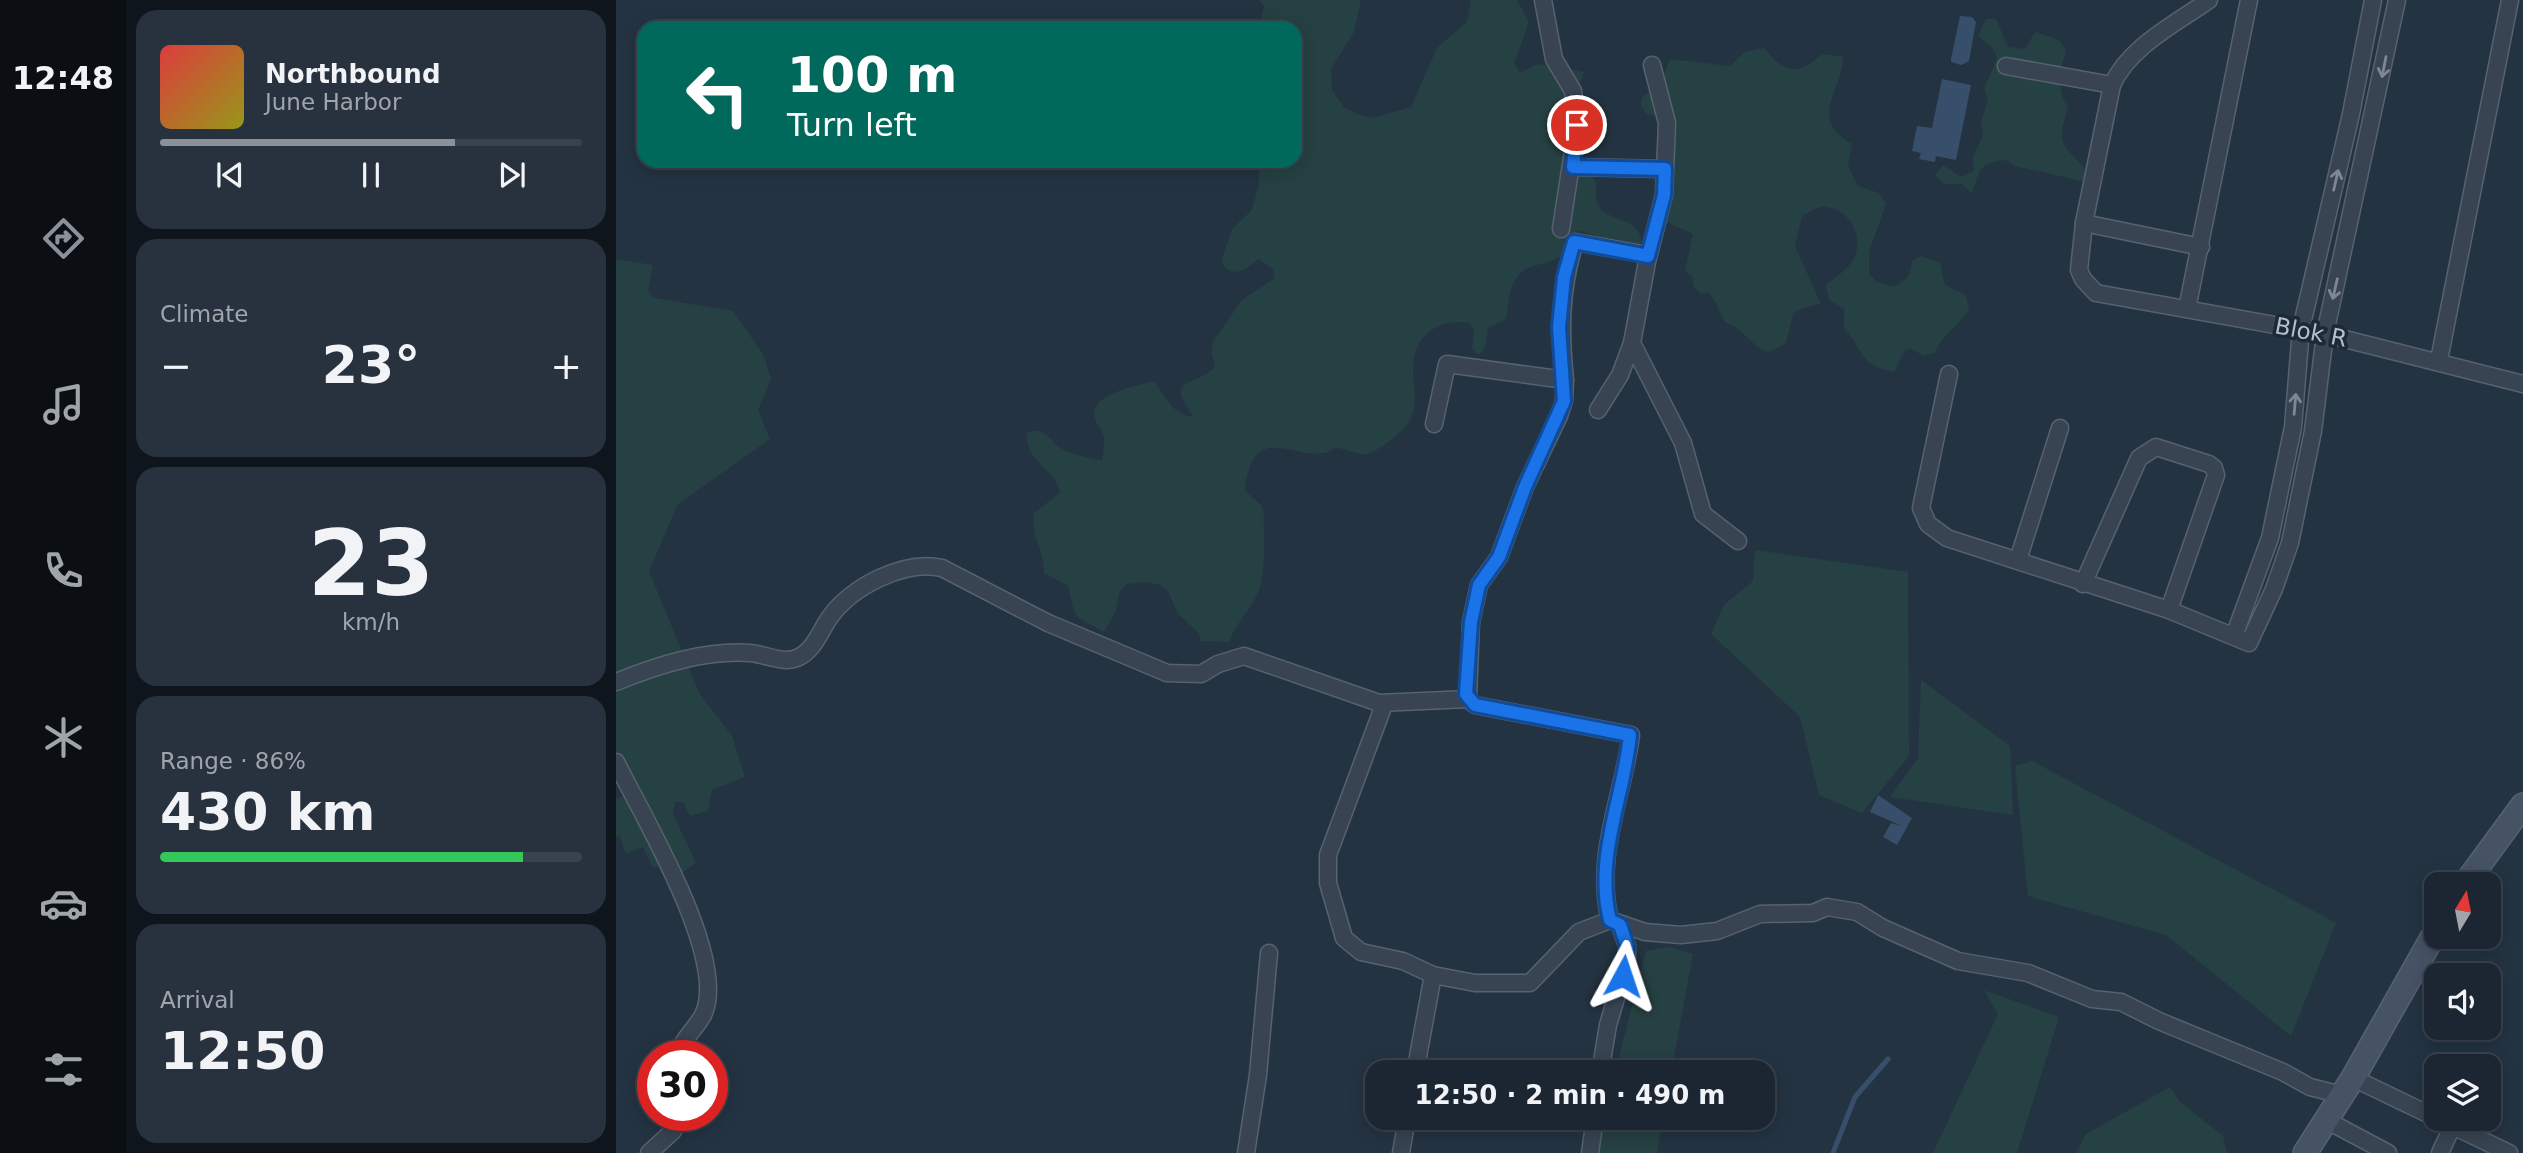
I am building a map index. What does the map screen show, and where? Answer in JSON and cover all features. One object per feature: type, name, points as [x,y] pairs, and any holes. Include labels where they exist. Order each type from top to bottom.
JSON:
[{"type":"main road","points":[[2474,872],[2523,804]]},
{"type":"main road","points":[[2305,1153],[2426,949]]},
{"type":"street","points":[[1543,0],[1554,59],[1573,91],[1577,125],[1573,167],[1560,229]]},
{"type":"street","points":[[2201,247],[2084,223],[2112,85],[2123,64],[2209,0]]},
{"type":"street","points":[[2187,309],[2249,0]]},
{"type":"street","points":[[2234,636],[2270,538],[2293,427],[2301,329],[2351,114],[2373,0]]},
{"type":"street","points":[[1949,374],[1922,508],[1928,524],[1947,538],[2082,584],[2169,610],[2249,643],[2274,589],[2290,542],[2305,476],[2325,334],[2398,0]]},
{"type":"street","points":[[2439,360],[2510,0]]},
{"type":"street","points":[[1598,410],[1620,375],[1632,343],[1648,256],[1664,195],[1667,122],[1652,65]]},
{"type":"street","points":[[2006,66],[2112,85]]},
{"type":"street","points":[[2351,114],[2374,118]]},
{"type":"street","points":[[1573,167],[1665,169]]},
{"type":"street","name":"Blok R","points":[[2084,223],[2080,270],[2082,279],[2096,293],[2325,334],[2439,360],[2523,384]]},
{"type":"street","points":[[1602,1060],[1606,1034],[1626,961],[1627,946],[1615,922],[1604,881],[1611,824],[1630,735],[1475,705],[1468,698],[1471,622],[1479,585],[1499,557],[1525,487],[1564,401],[1565,380],[1559,327],[1564,277],[1574,242],[1648,256]]},
{"type":"street","points":[[1632,343],[1683,443],[1693,470],[1703,514],[1738,541]]},
{"type":"street","points":[[1434,424],[1447,364],[1565,380]]},
{"type":"street","points":[[2018,560],[2060,428]]},
{"type":"street","points":[[2082,584],[2139,458],[2156,447],[2172,450],[2209,464],[2216,475],[2169,610]]},
{"type":"street","points":[[2284,471],[2305,476]]},
{"type":"street","points":[[616,682],[643,671],[704,654],[751,653],[785,660],[797,658],[808,651],[829,618],[856,591],[894,574],[928,565],[942,568],[1048,623],[1167,673],[1201,674],[1218,664],[1244,656],[1379,703],[1468,698]]},
{"type":"street","points":[[1379,703],[1382,709],[1334,832],[1328,855],[1328,883],[1339,929],[1347,942],[1361,952],[1403,961],[1433,975],[1475,983],[1530,983],[1579,932],[1615,922],[1645,932],[1681,935],[1717,931],[1760,914],[1813,913],[1826,907],[1857,912],[1882,928],[1958,961],[2028,973],[2092,999],[2122,1002],[2159,1021],[2283,1072],[2310,1087],[2347,1086],[2424,1116]]},
{"type":"street","points":[[616,762],[683,893],[709,975],[703,1015],[684,1040]]},
{"type":"street","points":[[1246,1153],[1258,1075],[1269,953]]},
{"type":"street","points":[[1417,1060],[1433,975]]},
{"type":"street","points":[[2326,1120],[2388,1153]]},
{"type":"street","points":[[1401,1153],[1405,1130]]},
{"type":"street","points":[[1590,1153],[1593,1130]]},
{"type":"street","points":[[649,1153],[673,1131]]},
{"type":"street","points":[[2440,1153],[2450,1131]]},
{"type":"street","points":[[2461,1131],[2509,1153]]},
{"type":"green space","points":[[1259,0],[1361,0],[1354,32],[1331,69],[1332,90],[1344,107],[1372,118],[1411,107],[1437,48],[1467,22],[1471,0],[1517,0],[1529,22],[1514,63],[1520,73],[1537,64],[1584,72],[1568,122],[1570,142],[1597,184],[1596,198],[1599,207],[1632,225],[1639,232],[1642,242],[1635,249],[1577,231],[1571,245],[1563,254],[1521,272],[1513,284],[1506,319],[1488,328],[1485,348],[1478,355],[1472,348],[1474,330],[1469,323],[1448,323],[1431,330],[1415,354],[1415,405],[1411,418],[1398,434],[1378,449],[1363,454],[1335,448],[1323,453],[1310,453],[1269,448],[1258,454],[1250,467],[1245,491],[1261,505],[1264,515],[1263,575],[1255,599],[1229,642],[1201,641],[1198,632],[1178,614],[1168,591],[1161,585],[1144,582],[1127,584],[1120,591],[1115,613],[1104,632],[1079,618],[1074,611],[1068,586],[1044,573],[1034,530],[1034,513],[1060,493],[1053,477],[1030,451],[1027,433],[1040,431],[1064,450],[1102,461],[1104,440],[1094,417],[1096,406],[1118,391],[1154,381],[1175,409],[1194,417],[1185,404],[1181,389],[1215,367],[1211,349],[1214,340],[1242,300],[1275,278],[1273,269],[1258,259],[1244,270],[1235,272],[1221,262],[1232,229],[1252,210],[1259,184],[1258,168],[1302,168],[1302,21],[1261,21],[1264,6]]},
{"type":"green space","points":[[1986,19],[1996,19],[2008,47],[2025,49],[2035,32],[2059,40],[2066,50],[2060,79],[2068,108],[2062,139],[2089,174],[2082,181],[2015,166],[2007,160],[1982,168],[1972,194],[1962,184],[1944,184],[1935,175],[1943,165],[1961,177],[1974,171],[1973,157],[1983,135],[1981,122],[1988,99],[1984,89],[1997,58],[1992,47],[1978,36]]},
{"type":"green space","points":[[1764,48],[1778,63],[1792,69],[1805,66],[1822,54],[1843,57],[1830,105],[1831,125],[1852,144],[1848,166],[1858,186],[1879,193],[1886,204],[1869,252],[1869,274],[1877,282],[1894,287],[1907,277],[1912,261],[1921,256],[1940,263],[1945,285],[1966,295],[1969,310],[1941,341],[1935,353],[1924,356],[1912,349],[1905,350],[1894,372],[1875,366],[1864,356],[1844,328],[1844,309],[1829,300],[1826,285],[1852,262],[1857,250],[1856,234],[1843,214],[1828,207],[1814,209],[1802,216],[1795,246],[1821,304],[1802,308],[1793,314],[1786,343],[1769,352],[1726,323],[1712,296],[1709,293],[1700,293],[1694,287],[1692,277],[1685,271],[1693,234],[1660,219],[1658,184],[1653,177],[1661,161],[1665,117],[1647,114],[1641,107],[1642,98],[1663,77],[1670,59],[1730,66],[1744,52]]},
{"type":"green space","points":[[616,259],[653,265],[648,291],[654,298],[733,311],[763,354],[771,379],[758,410],[770,439],[678,504],[649,571],[699,693],[732,736],[745,777],[712,790],[708,811],[690,816],[683,802],[675,802],[673,814],[696,863],[667,883],[658,866],[653,868],[643,847],[626,854],[620,836],[616,837],[616,799],[623,796],[635,797],[616,759]]},
{"type":"green space","points":[[1755,550],[1908,572],[1909,756],[1862,813],[1819,795],[1800,717],[1711,634],[1724,605],[1753,581]]},
{"type":"green space","points":[[1921,680],[2010,746],[2013,815],[1890,797],[1918,758]]},
{"type":"green space","points":[[2032,761],[2336,923],[2291,1036],[2166,935],[2028,896],[2015,766]]},
{"type":"green space","points":[[1670,947],[1693,954],[1673,1060],[1618,1060],[1646,951]]},
{"type":"green space","points":[[1984,990],[2059,1017],[2017,1153],[1933,1153],[1998,1014]]},
{"type":"green space","points":[[2170,1087],[2179,1101],[2223,1136],[2227,1153],[2076,1153],[2086,1134]]},
{"type":"green space","points":[[1600,1130],[1661,1130],[1657,1153],[1594,1153]]},
{"type":"water","points":[[1960,16],[1972,17],[1976,22],[1969,61],[1961,65],[1951,62]]},
{"type":"water","points":[[1942,79],[1971,85],[1956,160],[1936,156],[1935,162],[1919,159],[1921,153],[1912,151],[1917,126],[1932,128]]},
{"type":"water","points":[[1878,795],[1912,818],[1897,845],[1883,837],[1891,823],[1902,826],[1870,812]]},
{"type":"waterway","points":[[1833,1153],[1855,1097],[1888,1059]]},
{"type":"route","points":[[1577,125],[1573,167],[1665,169],[1664,195],[1648,256],[1574,242],[1564,277],[1559,327],[1565,380],[1564,401],[1525,487],[1499,557],[1479,585],[1471,622],[1466,694],[1475,705],[1630,735],[1611,824],[1604,881],[1610,920],[1620,925],[1627,946],[1623,976]]}]
